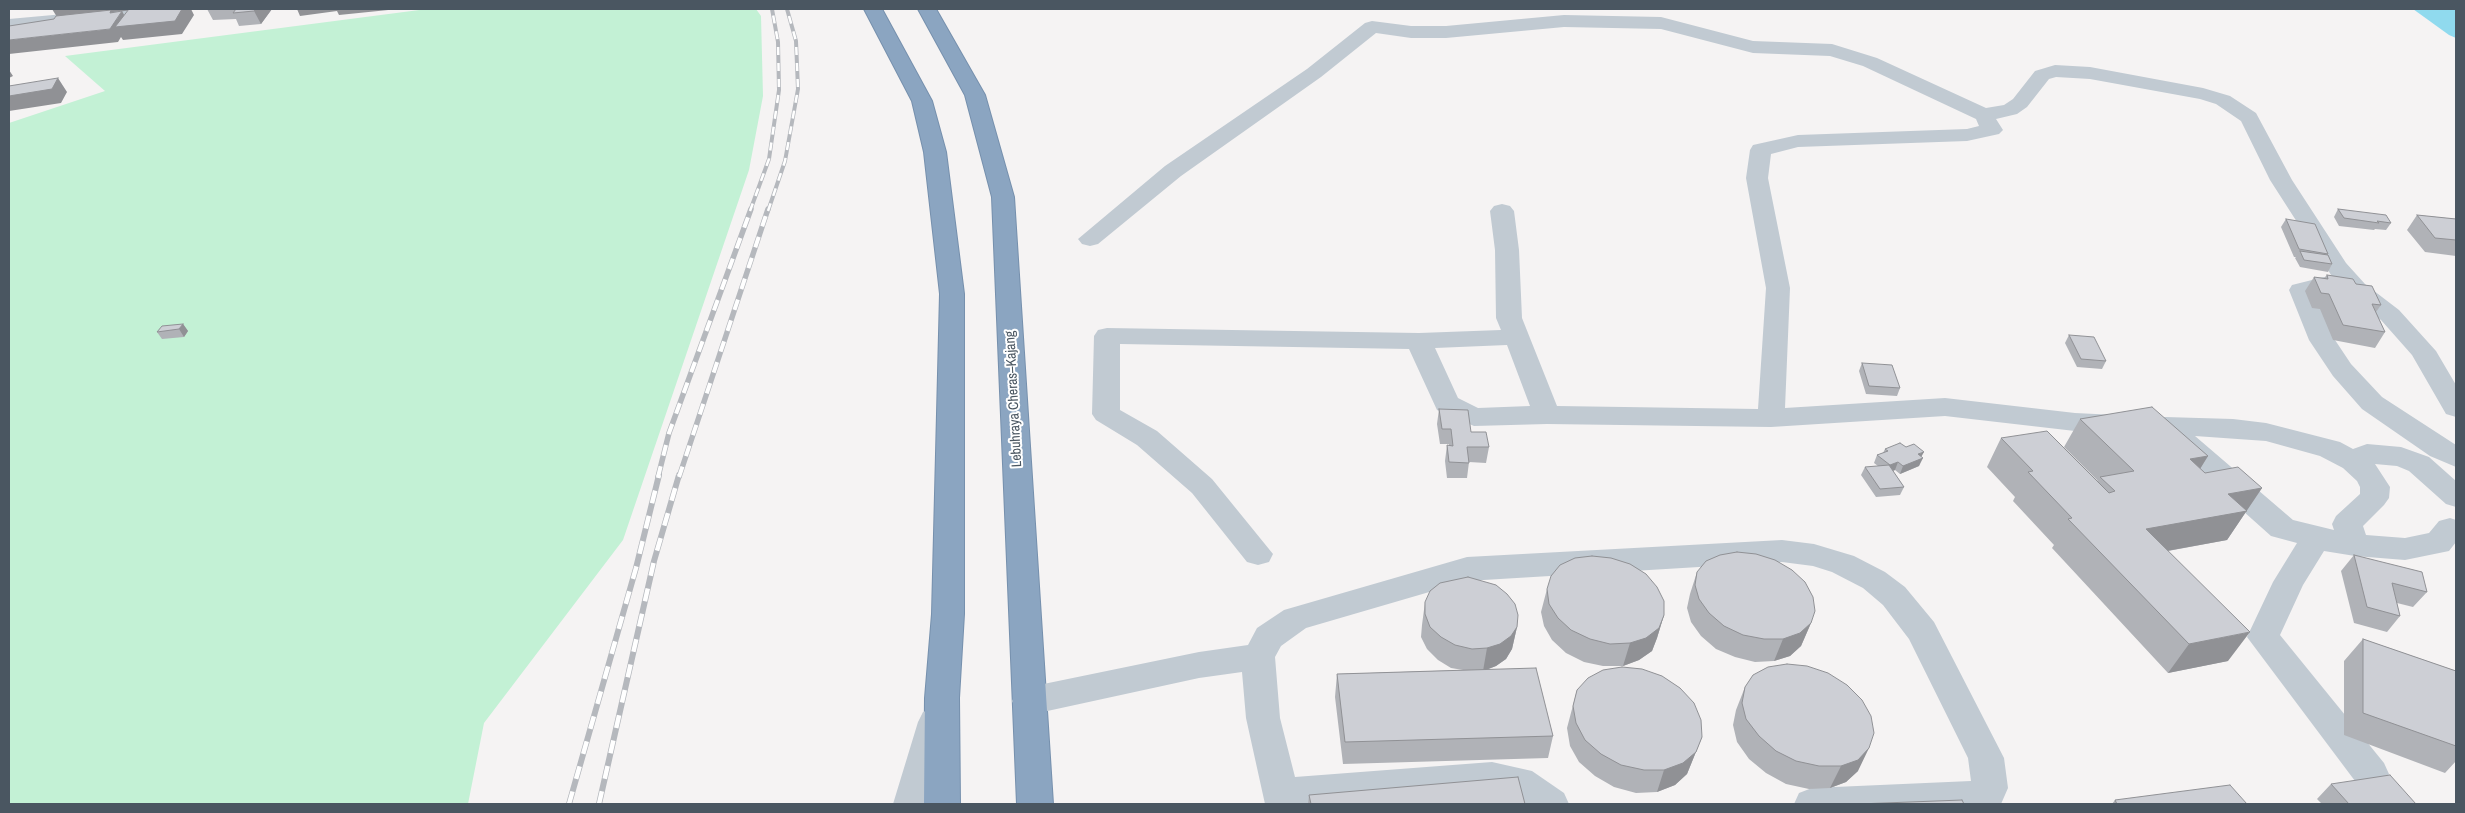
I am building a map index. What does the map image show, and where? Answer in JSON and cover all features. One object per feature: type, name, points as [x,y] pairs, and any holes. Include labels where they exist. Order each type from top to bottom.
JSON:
[{"type":"highway","points":[[873,9],[922,101],[935,152],[952,294],[948,614],[942,698],[942,804]]},
{"type":"highway","name":"Lebuhraya Cheras–Kajang","points":[[927,9],[975,95],[1003,197],[1035,804]]},
{"type":"street","points":[[9,25],[173,9]]},
{"type":"street","points":[[1090,239],[1173,171],[1314,73],[1372,27],[1384,9]]},
{"type":"street","points":[[1372,27],[1410,32],[1446,32],[1564,21],[1661,23],[1753,47],[1832,50],[1870,62],[1984,114],[2010,110],[2020,104],[2042,74],[2055,71],[2090,73],[2223,100],[2238,108],[2249,117],[2281,180],[2324,249],[2356,289],[2390,315],[2423,351],[2456,408]]},
{"type":"street","points":[[1771,418],[1778,288],[1757,178],[1762,150],[1798,141],[1967,135],[1992,130],[1984,114]]},
{"type":"street","points":[[1502,211],[1507,250],[1509,318],[1547,415]]},
{"type":"street","points":[[2356,289],[2324,284],[2301,290],[2322,340],[2342,370],[2372,403],[2440,449],[2456,457]]},
{"type":"street","points":[[1258,554],[1202,486],[1147,438],[1106,414],[1107,336],[1419,341],[1516,337]]},
{"type":"street","points":[[1419,341],[1447,404],[1474,417],[1547,415],[1771,418],[1945,406],[2075,422],[2233,428],[2266,432],[2330,449],[2353,461],[2368,474],[2375,487],[2374,498],[2348,524],[2355,545]]},
{"type":"street","points":[[2165,426],[2282,528],[2316,538],[2355,545],[2405,549],[2438,543],[2450,529]]},
{"type":"street","points":[[2353,461],[2367,454],[2401,457],[2419,464],[2456,497]]},
{"type":"street","points":[[2316,538],[2289,582],[2263,637],[2371,774]]},
{"type":"street","points":[[1547,803],[1519,782],[1492,777],[1282,799],[1263,718],[1258,657],[1270,637],[1295,619],[1467,569],[1782,551],[1814,555],[1843,564],[1874,580],[1894,596],[1922,631],[1986,758],[1990,788],[1989,800],[1812,804]]},
{"type":"street","points":[[1029,701],[1199,665],[1258,657]]},
{"type":"street","points":[[911,804],[942,698]]},
{"type":"green space","points":[[427,9],[756,9],[761,16],[763,96],[749,170],[623,540],[484,723],[468,804],[9,804],[9,123],[105,91],[65,56]]},
{"type":"water","points":[[2413,9],[2456,9],[2456,38],[2449,35]]},
{"type":"building","points":[[129,9],[182,9],[175,21],[115,27]]},
{"type":"building","points":[[236,9],[256,9],[254,11],[233,13]]},
{"type":"building","points":[[111,10],[110,13],[122,11],[110,29],[9,40],[9,26],[54,19],[56,16]]},
{"type":"building","points":[[58,78],[52,89],[9,96],[9,86]]},
{"type":"building","points":[[2338,209],[2386,215],[2391,223],[2344,218]]},
{"type":"building","points":[[2417,215],[2456,219],[2456,240],[2435,238]]},
{"type":"building","points":[[2286,219],[2315,224],[2328,254],[2299,249]]},
{"type":"building","points":[[2300,251],[2328,255],[2332,264],[2304,260]]},
{"type":"building","points":[[2327,275],[2353,279],[2356,284],[2372,286],[2381,305],[2372,304],[2385,332],[2343,325],[2329,294],[2321,293],[2314,277],[2328,279]]},
{"type":"building","points":[[183,324],[179,329],[157,332],[162,326]]},
{"type":"building","points":[[2069,335],[2094,337],[2106,361],[2081,359]]},
{"type":"building","points":[[1862,363],[1892,365],[1900,388],[1869,386]]},
{"type":"building","points":[[2152,407],[2208,456],[2190,459],[2205,473],[2238,467],[2262,488],[2228,494],[2247,511],[2146,529],[2250,632],[2189,644],[2068,519],[2072,518],[2028,472],[2033,471],[2001,438],[2047,431],[2109,493],[2115,491],[2100,477],[2134,471],[2080,419]]},
{"type":"building","points":[[1439,409],[1468,410],[1471,432],[1486,432],[1489,447],[1467,447],[1469,463],[1449,462],[1447,445],[1453,446],[1451,429],[1442,429]]},
{"type":"building","points":[[1900,443],[1906,447],[1914,444],[1924,452],[1918,454],[1923,458],[1903,466],[1898,462],[1890,465],[1877,455],[1888,451],[1885,449]]},
{"type":"building","points":[[1889,465],[1904,487],[1880,489],[1865,467]]},
{"type":"building","points":[[1737,552],[1756,554],[1775,560],[1792,570],[1805,582],[1813,597],[1815,611],[1811,623],[1800,633],[1783,639],[1764,639],[1743,635],[1724,626],[1709,613],[1699,599],[1695,585],[1697,572],[1706,561],[1720,555]]},
{"type":"building","points":[[2354,555],[2422,572],[2427,592],[2392,583],[2400,616],[2367,607]]},
{"type":"building","points":[[1592,556],[1611,558],[1630,564],[1646,574],[1657,587],[1664,601],[1664,615],[1659,628],[1646,638],[1630,643],[1610,644],[1590,639],[1571,630],[1558,618],[1549,604],[1547,589],[1551,576],[1560,565],[1575,558]]},
{"type":"building","points":[[1468,577],[1496,585],[1515,604],[1518,615],[1517,627],[1511,636],[1500,644],[1487,648],[1472,649],[1455,645],[1441,637],[1430,627],[1425,614],[1425,602],[1430,591],[1440,583]]},
{"type":"building","points":[[2363,639],[2456,671],[2456,746],[2363,713]]},
{"type":"building","points":[[1787,664],[1807,666],[1828,673],[1847,685],[1862,700],[1871,716],[1874,733],[1869,748],[1858,760],[1841,766],[1819,766],[1796,761],[1776,751],[1759,736],[1746,719],[1742,703],[1745,687],[1753,675],[1768,667]]},
{"type":"building","points":[[1622,667],[1642,669],[1662,676],[1680,688],[1694,703],[1701,720],[1702,737],[1696,752],[1683,763],[1664,770],[1644,770],[1621,765],[1601,754],[1585,740],[1576,723],[1573,706],[1577,690],[1588,678],[1603,670]]},
{"type":"building","points":[[1536,668],[1553,736],[1345,742],[1337,674]]},
{"type":"building","points":[[2390,775],[2416,804],[2349,804],[2331,784]]},
{"type":"building","points":[[1518,777],[1525,804],[1311,804],[1309,795]]},
{"type":"building","points":[[2230,785],[2247,804],[2117,804],[2115,800]]},
{"type":"building","points":[[1962,800],[1964,804],[1858,804]]},
{"type":"railway","points":[[750,211],[769,159],[779,90],[778,42],[772,9]]},
{"type":"railway","points":[[768,211],[785,161],[798,89],[796,41],[787,9]]},
{"type":"railway","points":[[658,477],[669,433],[751,209]]},
{"type":"railway","points":[[679,477],[768,209]]},
{"type":"railway","points":[[569,804],[636,568],[659,475]]},
{"type":"railway","points":[[599,804],[654,561],[679,475]]}]
